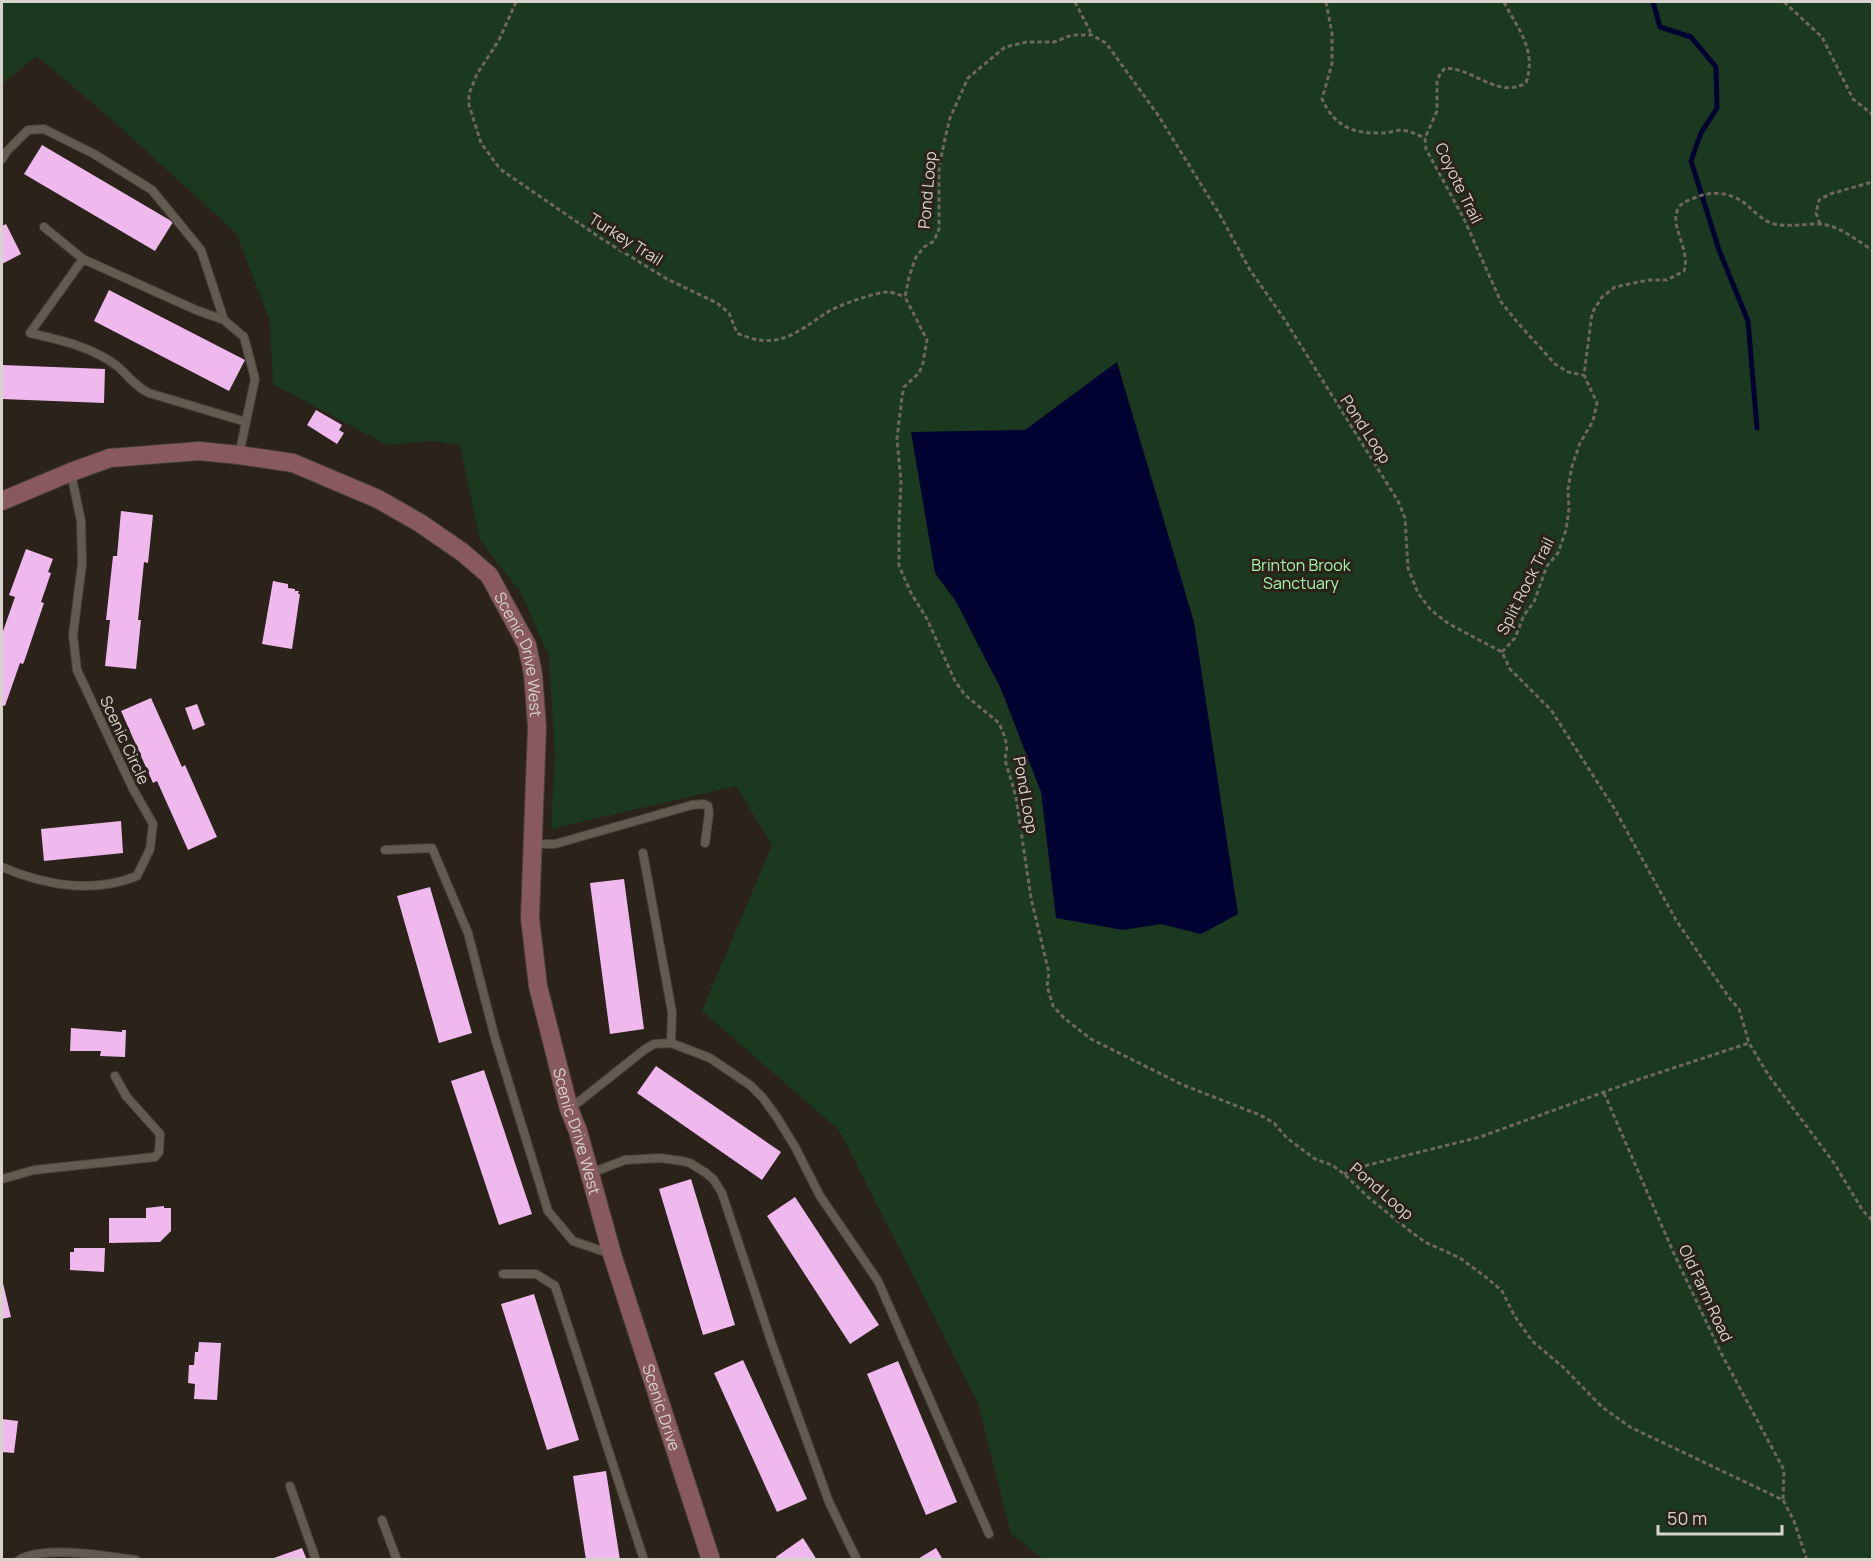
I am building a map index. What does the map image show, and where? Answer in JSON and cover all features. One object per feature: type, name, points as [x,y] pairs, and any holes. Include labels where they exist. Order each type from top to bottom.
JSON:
[{"type":"street","name":"Scenic Drive West","points":[[2,501],[110,458],[200,451],[293,463],[378,499],[454,546],[489,575],[527,645],[533,674],[537,727],[530,918],[538,986],[569,1109],[612,1254]]},
{"type":"street","name":"Scenic Drive","points":[[612,1254],[711,1560]]},
{"type":"lane","points":[[2,159],[28,130],[44,129],[94,154],[152,190],[201,250],[224,320]]},
{"type":"lane","points":[[44,227],[83,260],[224,320],[244,337],[255,379],[239,455]]},
{"type":"lane","points":[[83,260],[30,333],[67,342],[94,352],[119,368],[136,386],[149,393],[246,422]]},
{"type":"lane","name":"Scenic Circle","points":[[2,867],[29,879],[84,887],[119,884],[137,876],[150,849],[153,824],[133,789],[77,670],[73,635],[82,564],[81,521],[71,472]]},
{"type":"lane","points":[[534,844],[555,844],[692,805],[703,804],[708,806],[709,813],[705,843]]},
{"type":"lane","points":[[385,850],[432,848],[468,933],[495,1038],[548,1210],[573,1241],[612,1254]]},
{"type":"lane","points":[[643,853],[672,1012],[671,1043]]},
{"type":"lane","points":[[569,1109],[644,1050],[654,1044],[671,1043],[710,1058],[750,1085],[763,1098],[794,1146],[820,1196],[878,1281],[989,1534]]},
{"type":"lane","points":[[2,1179],[33,1170],[155,1157],[159,1152],[160,1134],[126,1096],[115,1076]]},
{"type":"lane","points":[[590,1174],[626,1160],[660,1158],[690,1163],[714,1180],[722,1193],[772,1344],[829,1502],[857,1560]]},
{"type":"lane","points":[[503,1274],[536,1274],[555,1286],[644,1560]]},
{"type":"lane","points":[[290,1486],[316,1560]]},
{"type":"lane","points":[[382,1520],[397,1560]]},
{"type":"lane","points":[[20,1560],[27,1555],[78,1553],[136,1560]]},
{"type":"path","name":"Turkey Trail","points":[[516,2],[500,40],[477,74],[469,94],[469,105],[481,143],[500,169],[602,239],[667,279],[717,303],[729,313],[737,333],[748,338],[784,339],[803,330],[829,311],[875,294],[890,291],[905,297]]},
{"type":"path","points":[[1075,2],[1092,34]]},
{"type":"path","name":"Coyote Trail","points":[[1326,2],[1332,33],[1332,64],[1322,99],[1329,115],[1342,126],[1356,131],[1383,133],[1402,130],[1425,138],[1426,149],[1464,219],[1502,302],[1556,364],[1568,372],[1584,375]]},
{"type":"path","points":[[1425,138],[1437,111],[1437,82],[1445,68],[1458,68],[1502,88],[1515,89],[1526,83],[1530,69],[1530,57],[1514,18],[1504,2]]},
{"type":"path","points":[[1784,2],[1822,37],[1853,99],[1872,114]]},
{"type":"path","name":"Pond Loop","points":[[1783,1500],[1630,1427],[1602,1407],[1563,1367],[1532,1341],[1514,1315],[1502,1291],[1460,1258],[1425,1242],[1410,1231],[1369,1198],[1344,1174],[1332,1165],[1315,1160],[1287,1138],[1274,1123],[1260,1115],[1183,1085],[1091,1039],[1064,1018],[1053,1006],[1047,986],[1049,973],[1031,898],[1016,797],[1005,760],[1007,746],[1004,735],[999,723],[965,695],[955,681],[927,619],[911,593],[899,566],[902,482],[897,439],[902,397],[904,387],[919,373],[927,340],[905,297],[909,277],[916,257],[934,241],[939,230],[939,169],[950,118],[968,78],[1005,47],[1027,42],[1054,42],[1072,35],[1092,34],[1106,43],[1158,115],[1220,215],[1250,270],[1283,317],[1398,501],[1405,518],[1408,568],[1418,593],[1431,610],[1449,624],[1502,652],[1510,669],[1551,710],[1614,808],[1676,920],[1723,990],[1739,1009],[1749,1044],[1769,1076],[1802,1117],[1834,1162],[1863,1211],[1872,1220]]},
{"type":"path","points":[[1820,224],[1816,213],[1820,200],[1830,194],[1872,182]]},
{"type":"path","points":[[1584,375],[1592,314],[1602,297],[1616,287],[1648,280],[1667,280],[1684,271],[1687,263],[1676,219],[1678,209],[1684,202],[1701,195],[1718,192],[1731,195],[1772,224],[1831,226],[1872,250]]},
{"type":"path","name":"Split Rock Trail","points":[[1502,652],[1515,638],[1524,615],[1534,602],[1546,566],[1558,553],[1566,530],[1569,509],[1568,489],[1572,466],[1580,443],[1593,421],[1597,403],[1584,375]]},
{"type":"path","points":[[1344,1174],[1368,1165],[1480,1137],[1637,1080],[1749,1044]]},
{"type":"path","name":"Old Farm Road","points":[[1604,1093],[1721,1353],[1784,1470],[1783,1500]]},
{"type":"path","points":[[1783,1500],[1794,1521],[1807,1560]]},
{"type":"green space","name":"Brinton Brook Sanctuary","points":[[2,2],[1872,2],[1872,1559],[1045,1560],[1011,1534],[978,1403],[839,1130],[702,1011],[772,845],[736,786],[551,829],[555,758],[549,657],[521,593],[480,540],[460,445],[433,441],[387,445],[273,384],[270,321],[236,233],[109,117],[37,56],[2,84]]},
{"type":"shaded area","points":[[1117,362],[1194,622],[1238,914],[1201,934],[1161,924],[1123,930],[1056,918],[1041,792],[1001,689],[955,600],[935,573],[911,432],[1025,430]]},
{"type":"building","points":[[42,145],[173,222],[155,251],[24,174]]},
{"type":"building","points":[[6,224],[21,254],[2,264],[2,226]]},
{"type":"building","points":[[109,290],[245,360],[229,391],[94,321]]},
{"type":"building","points":[[2,365],[105,369],[104,403],[2,399]]},
{"type":"building","points":[[316,410],[342,425],[339,430],[344,433],[337,444],[307,425]]},
{"type":"building","points":[[121,511],[153,515],[148,563],[144,562],[136,669],[105,666],[110,620],[106,620],[113,556],[117,556]]},
{"type":"building","points":[[26,549],[53,559],[48,572],[51,573],[41,602],[44,603],[24,662],[20,663],[5,706],[2,705],[2,634],[15,597],[9,595]]},
{"type":"building","points":[[273,581],[288,584],[288,588],[299,591],[298,594],[300,594],[292,649],[262,644]]},
{"type":"building","points":[[151,698],[182,767],[185,765],[217,837],[188,850],[157,781],[153,783],[121,711]]},
{"type":"building","points":[[197,704],[205,725],[193,730],[185,708]]},
{"type":"building","points":[[121,821],[123,853],[44,861],[41,829]]},
{"type":"building","points":[[624,879],[644,1029],[610,1034],[590,883]]},
{"type":"building","points":[[430,887],[472,1033],[439,1043],[397,896]]},
{"type":"building","points":[[71,1028],[122,1032],[126,1030],[125,1057],[100,1056],[101,1051],[70,1051]]},
{"type":"building","points":[[656,1066],[781,1152],[762,1180],[637,1093]]},
{"type":"building","points":[[484,1070],[532,1214],[499,1225],[451,1081]]},
{"type":"building","points":[[691,1179],[735,1325],[703,1335],[659,1189]]},
{"type":"building","points":[[795,1197],[879,1325],[850,1344],[767,1216]]},
{"type":"building","points":[[164,1206],[164,1208],[171,1208],[171,1231],[160,1242],[109,1243],[109,1218],[146,1218],[146,1208]]},
{"type":"building","points":[[74,1248],[105,1248],[104,1272],[70,1270],[70,1252],[74,1252]]},
{"type":"building","points":[[2,1279],[11,1317],[2,1319]]},
{"type":"building","points":[[534,1294],[579,1440],[547,1450],[501,1304]]},
{"type":"building","points":[[199,1342],[221,1343],[217,1400],[194,1399],[195,1384],[188,1383],[189,1365],[194,1365]]},
{"type":"building","points":[[743,1360],[807,1499],[777,1512],[714,1373]]},
{"type":"building","points":[[898,1361],[957,1502],[926,1515],[867,1374]]},
{"type":"building","points":[[2,1419],[18,1421],[14,1453],[2,1452]]},
{"type":"building","points":[[606,1471],[620,1560],[586,1560],[573,1476]]},
{"type":"building","points":[[803,1538],[817,1560],[777,1560],[776,1557]]},
{"type":"building","points":[[302,1548],[307,1560],[271,1560],[271,1559]]},
{"type":"building","points":[[936,1548],[943,1560],[916,1560]]},
{"type":"waterway","points":[[1653,2],[1660,27],[1691,37],[1716,67],[1717,108],[1701,133],[1691,161],[1719,250],[1748,321],[1757,428]]}]
